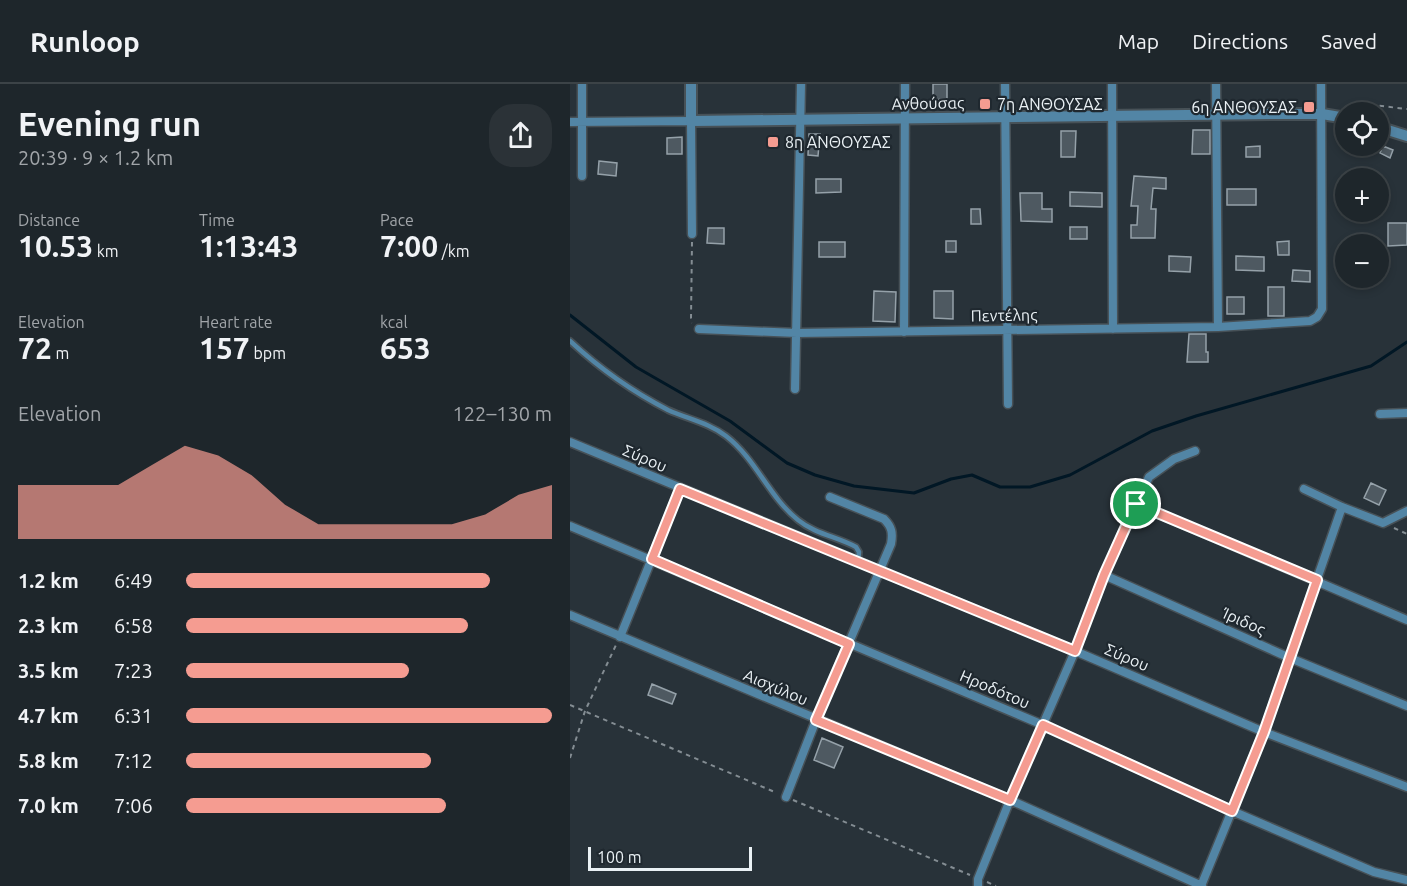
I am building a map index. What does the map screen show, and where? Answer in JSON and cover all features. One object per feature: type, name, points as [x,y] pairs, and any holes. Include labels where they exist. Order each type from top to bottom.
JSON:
[{"type":"street","points":[[582,84],[582,176]]},
{"type":"street","points":[[691,84],[692,234]]},
{"type":"street","points":[[795,389],[801,84]]},
{"type":"street","points":[[904,332],[905,84]]},
{"type":"street","points":[[1005,84],[1008,404]]},
{"type":"street","points":[[1112,84],[1113,328]]},
{"type":"street","points":[[1216,84],[1218,327]]},
{"type":"street","points":[[1321,84],[1322,114]]},
{"type":"street","name":"Ανθούσας","points":[[691,121],[1322,114],[1335,116]]},
{"type":"street","name":"Πεντέλης","points":[[699,328],[797,333],[904,332],[1218,327],[1310,321],[1317,317],[1322,309],[1322,114]]},
{"type":"street","points":[[570,122],[691,121]]},
{"type":"street","points":[[1389,130],[1407,136]]},
{"type":"street","points":[[1380,414],[1407,413]]},
{"type":"street","name":"Σύρου","points":[[570,442],[1075,651],[1264,732],[1407,787]]},
{"type":"street","points":[[978,886],[978,879],[1010,800],[1075,651],[1104,575],[1149,477],[1174,459],[1194,451]]},
{"type":"street","points":[[620,637],[680,489]]},
{"type":"street","points":[[1304,489],[1383,523],[1407,511]]},
{"type":"street","points":[[786,797],[816,720],[891,544],[890,525],[884,519],[830,496]]},
{"type":"street","points":[[1136,504],[1317,580],[1407,621]]},
{"type":"street","points":[[1202,886],[1264,732],[1342,507]]},
{"type":"street","name":"Ηροδότου","points":[[570,526],[1043,725],[1232,811],[1374,872],[1407,880]]},
{"type":"street","name":"Ίριδος","points":[[1104,575],[1290,658],[1407,706]]},
{"type":"street","name":"Αισχύλου","points":[[570,615],[1010,800],[1202,886]]},
{"type":"lane","points":[[570,342],[604,370],[648,398],[726,436],[756,468],[791,514],[808,527],[856,547],[859,552],[858,562]]},
{"type":"path","points":[[1389,107],[1407,109]]},
{"type":"path","points":[[692,234],[691,318],[693,325],[699,328]]},
{"type":"path","points":[[570,758],[585,711],[620,637]]},
{"type":"building","points":[[933,84],[947,84],[947,99],[933,100]]},
{"type":"building","points":[[1193,130],[1210,130],[1210,154],[1192,154]]},
{"type":"building","points":[[1061,131],[1076,131],[1075,157],[1061,157]]},
{"type":"building","points":[[809,134],[820,134],[818,156],[808,155]]},
{"type":"building","points":[[682,137],[682,154],[667,154],[667,138]]},
{"type":"building","points":[[1260,146],[1260,157],[1246,157],[1246,147]]},
{"type":"building","points":[[1389,148],[1393,150],[1390,158],[1386,156],[1389,156]]},
{"type":"building","points":[[599,161],[617,163],[616,176],[598,174]]},
{"type":"building","points":[[1134,176],[1166,178],[1166,189],[1153,188],[1151,209],[1156,209],[1155,238],[1131,238],[1131,225],[1137,225],[1138,206],[1131,206]]},
{"type":"building","points":[[816,179],[841,179],[841,192],[816,193]]},
{"type":"building","points":[[1227,189],[1256,189],[1256,205],[1227,205]]},
{"type":"building","points":[[1070,192],[1102,193],[1102,207],[1070,206]]},
{"type":"building","points":[[1020,193],[1042,193],[1042,209],[1052,209],[1052,222],[1021,221]]},
{"type":"building","points":[[971,209],[980,209],[981,224],[971,224]]},
{"type":"building","points":[[1388,223],[1407,223],[1407,245],[1389,246]]},
{"type":"building","points":[[1070,227],[1087,227],[1087,239],[1070,239]]},
{"type":"building","points":[[708,228],[724,228],[724,244],[707,243]]},
{"type":"building","points":[[946,241],[956,241],[956,252],[946,252]]},
{"type":"building","points":[[1289,241],[1289,255],[1278,255],[1277,242]]},
{"type":"building","points":[[819,242],[845,242],[845,257],[819,257]]},
{"type":"building","points":[[1169,256],[1191,257],[1190,272],[1169,271]]},
{"type":"building","points":[[1236,256],[1264,257],[1264,271],[1236,270]]},
{"type":"building","points":[[1293,270],[1310,271],[1310,282],[1292,281]]},
{"type":"building","points":[[1268,287],[1284,287],[1284,316],[1268,316]]},
{"type":"building","points":[[874,291],[896,292],[895,322],[873,321]]},
{"type":"building","points":[[934,291],[953,291],[953,319],[934,318]]},
{"type":"building","points":[[1227,297],[1244,297],[1244,314],[1227,314]]},
{"type":"building","points":[[1189,334],[1206,334],[1208,362],[1187,362]]},
{"type":"building","points":[[1371,483],[1386,490],[1379,505],[1364,498]]},
{"type":"building","points":[[652,684],[676,694],[672,704],[648,695]]},
{"type":"building","points":[[822,738],[843,747],[834,768],[814,760]]},
{"type":"waterway","points":[[570,315],[636,367],[730,421],[787,463],[815,475],[854,486],[914,493],[951,479],[972,475],[1000,487],[1030,487],[1070,475],[1152,431],[1196,416],[1371,366],[1407,342]]},
{"type":"place","name":"7η ΑΝΘΟΥΣΑΣ","points":[[985,104]]},
{"type":"place","name":"6η ΑΝΘΟΥΣΑΣ","points":[[1309,107]]},
{"type":"place","name":"8η ΑΝΘΟΥΣΑΣ","points":[[773,142]]},
{"type":"route","points":[[680,489],[1075,651],[1104,575],[1136,504],[1317,580],[1264,732],[1232,811],[1043,725],[1010,800],[816,720],[849,644],[652,559],[680,489]]}]
